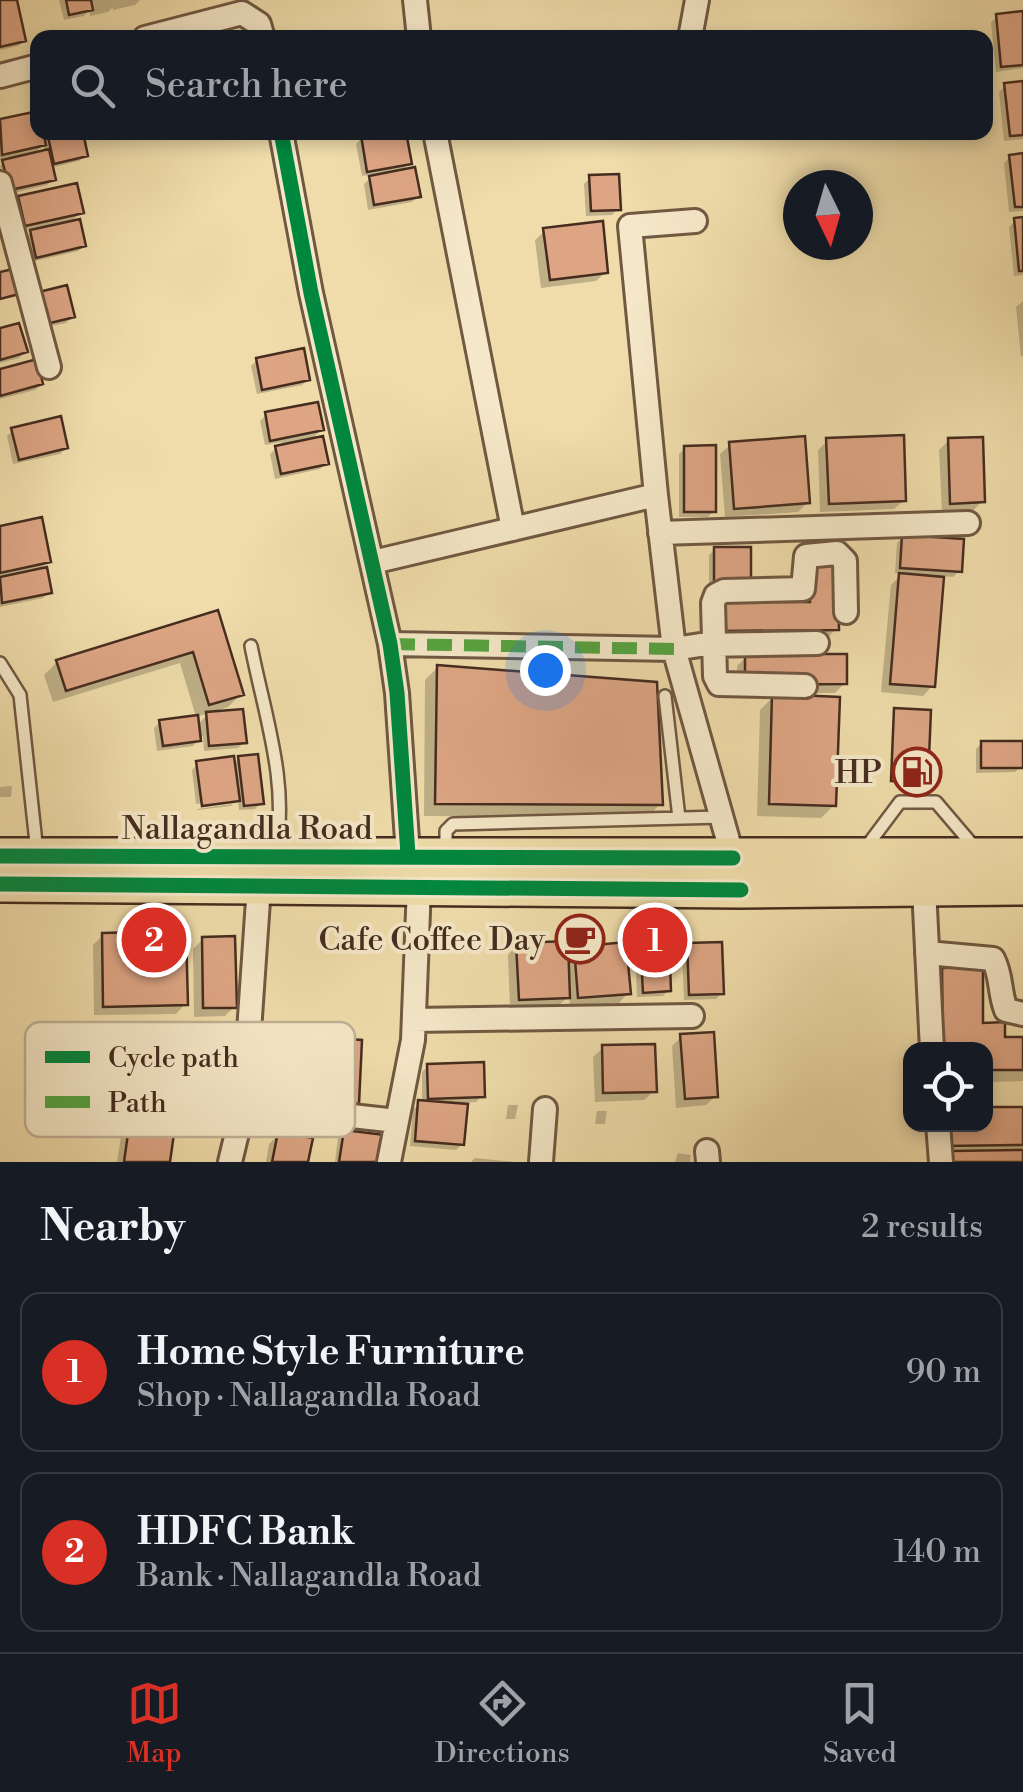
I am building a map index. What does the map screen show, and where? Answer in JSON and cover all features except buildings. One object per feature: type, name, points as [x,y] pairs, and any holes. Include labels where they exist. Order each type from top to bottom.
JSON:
[{"type":"main road","name":"Nallagandla Road","points":[[0,856],[267,870],[414,871],[741,890],[1023,887]]},
{"type":"main road","name":"Nallagandla Road","points":[[414,871],[446,856],[1023,856]]},
{"type":"main road","name":"Nallagandla Road","points":[[0,884],[267,870]]},
{"type":"street","points":[[415,0],[417,30]]},
{"type":"street","points":[[691,30],[697,0]]},
{"type":"street","points":[[176,30],[242,13],[260,24],[261,30]]},
{"type":"street","points":[[0,76],[30,68]]},
{"type":"street","points":[[282,140],[311,293],[373,562],[397,693],[414,871],[414,1020],[389,1162]]},
{"type":"street","points":[[437,140],[513,529]]},
{"type":"street","points":[[0,183],[49,366]]},
{"type":"street","points":[[695,221],[630,226],[674,649],[733,858]]},
{"type":"street","points":[[373,562],[656,495]]},
{"type":"street","points":[[660,533],[968,523]]},
{"type":"street","points":[[805,686],[719,684],[715,676],[716,595],[724,591],[802,589],[805,559],[810,554],[837,553],[845,558],[846,612]]},
{"type":"street","points":[[390,644],[674,649],[714,644],[818,643]]},
{"type":"street","points":[[252,1022],[267,870]]},
{"type":"street","points":[[924,888],[932,1042]]},
{"type":"street","points":[[928,954],[993,959],[1000,972],[999,992],[1006,1010],[1023,1014]]},
{"type":"street","points":[[414,1020],[692,1016]]},
{"type":"street","points":[[541,1162],[545,1110]]},
{"type":"street","points":[[355,1116],[397,1121]]},
{"type":"street","points":[[939,1132],[941,1162]]},
{"type":"street","points":[[230,1162],[236,1137]]},
{"type":"lane","points":[[251,646],[280,792],[282,825],[267,870]]},
{"type":"lane","points":[[0,662],[20,696],[38,856]]},
{"type":"lane","points":[[666,696],[678,818]]},
{"type":"lane","points":[[859,857],[900,802],[936,802],[982,856]]},
{"type":"lane","points":[[446,856],[446,831],[453,824],[722,817]]},
{"type":"marked path","points":[[390,644],[674,649]]},
{"type":"cycle path","points":[[282,140],[311,293],[390,644],[408,855]]},
{"type":"cycle path","points":[[0,856],[733,858]]},
{"type":"cycle path","points":[[0,884],[741,890]]},
{"type":"place","name":"HP","points":[[917,772]]},
{"type":"place","name":"Cafe Coffee Day","points":[[580,939]]},
{"type":"place","name":"HDFC Bank","points":[[154,940]]},
{"type":"place","name":"Home Style Furniture","points":[[655,940]]}]
